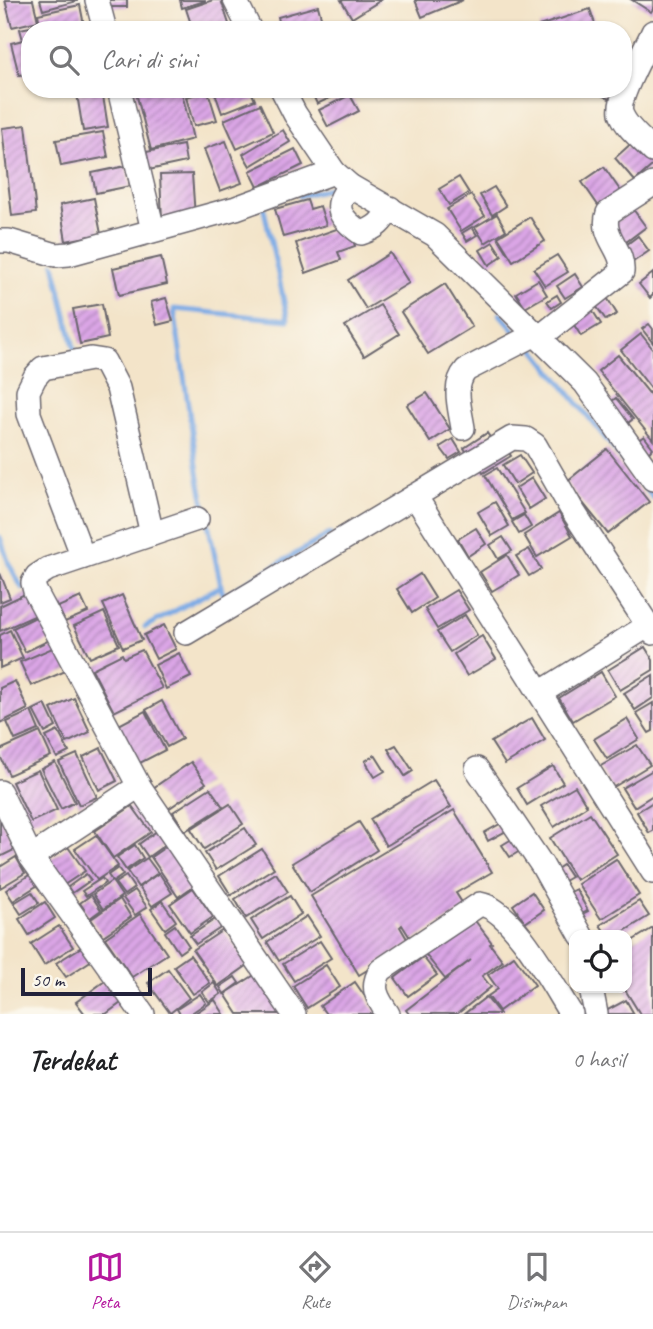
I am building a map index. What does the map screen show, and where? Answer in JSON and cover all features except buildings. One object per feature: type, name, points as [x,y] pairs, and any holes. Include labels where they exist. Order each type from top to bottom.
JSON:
[{"type":"street","points":[[97,0],[103,21]]},
{"type":"street","points":[[235,0],[246,21]]},
{"type":"street","points":[[632,78],[653,32]]},
{"type":"street","points":[[121,98],[153,230]]},
{"type":"street","points":[[287,98],[295,114],[342,179],[435,235],[585,383],[653,479]]},
{"type":"street","points":[[624,98],[621,107],[626,123],[653,151]]},
{"type":"street","points":[[0,242],[56,255],[69,254],[342,179]]},
{"type":"street","points":[[342,179],[339,206],[347,222],[361,233],[382,222],[390,208]]},
{"type":"street","points":[[463,428],[458,393],[459,379],[466,370],[537,336],[622,272],[623,261],[607,232],[605,221],[608,213],[653,184]]},
{"type":"street","points":[[83,557],[29,414],[28,391],[43,368],[90,359],[104,361],[111,371],[118,388],[152,534]]},
{"type":"street","points":[[186,633],[512,438],[526,439],[535,445],[571,508],[651,629],[540,693]]},
{"type":"street","points":[[415,496],[653,872]]},
{"type":"street","points":[[197,519],[48,569],[37,576],[33,583],[139,786],[294,1014]]},
{"type":"street","points":[[477,769],[542,865],[578,930]]},
{"type":"street","points":[[32,856],[139,786]]},
{"type":"street","points":[[0,792],[32,856],[143,1014]]},
{"type":"street","points":[[388,1014],[374,987],[375,979],[381,970],[483,904],[490,906],[514,927],[571,1014]]},
{"type":"street","points":[[592,993],[596,1014]]},
{"type":"waterway","points":[[300,196],[334,187]]},
{"type":"waterway","points":[[263,205],[288,320],[174,309],[199,479],[223,596],[330,534]]},
{"type":"waterway","points":[[54,264],[75,352]]},
{"type":"waterway","points":[[500,314],[514,330]]},
{"type":"waterway","points":[[531,345],[653,498]]},
{"type":"waterway","points":[[0,537],[9,564],[22,588]]},
{"type":"waterway","points":[[145,627],[221,586]]}]
